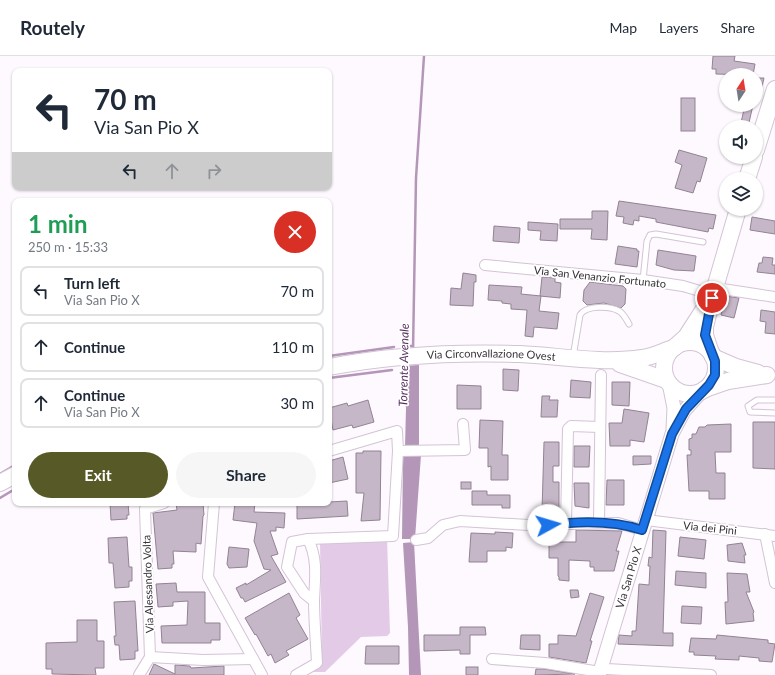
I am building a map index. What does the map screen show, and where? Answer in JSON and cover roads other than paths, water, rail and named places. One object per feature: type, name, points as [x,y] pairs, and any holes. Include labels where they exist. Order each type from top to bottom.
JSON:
[{"type":"main road","points":[[763,128],[775,89]]},
{"type":"main road","points":[[702,391],[711,383],[715,375],[716,366],[705,332],[713,294],[736,216]]},
{"type":"main road","points":[[713,294],[686,337],[667,356],[664,363],[664,371],[668,381],[674,389],[685,394],[694,394],[728,381],[771,375]]},
{"type":"main road","points":[[675,347],[685,343],[701,345],[712,355],[736,368],[771,375]]},
{"type":"main road","name":"Via Circonvallazione Ovest","points":[[604,368],[643,358],[675,347]]},
{"type":"main road","name":"Via Circonvallazione Ovest","points":[[332,366],[354,362],[402,357],[494,354],[573,358],[604,368],[668,381]]},
{"type":"main road","points":[[0,484],[12,477]]},
{"type":"street","name":"Via San Venanzio Fortunato","points":[[485,265],[643,280],[689,287],[713,294],[775,297]]},
{"type":"street","points":[[599,523],[600,427],[604,368]]},
{"type":"street","name":"Via San Pio X","points":[[668,381],[674,408],[672,434]]},
{"type":"street","name":"Via San Pio X","points":[[600,671],[672,434],[684,411],[702,391]]},
{"type":"street","points":[[401,451],[465,450],[463,424]]},
{"type":"street","points":[[566,523],[568,429],[571,426],[600,427]]},
{"type":"street","points":[[314,601],[304,593],[287,567],[292,542],[308,539],[393,536],[401,451],[397,431],[332,450]]},
{"type":"street","name":"Via Alessandro Volta","points":[[150,657],[145,509],[154,506]]},
{"type":"street","points":[[214,506],[208,577],[262,675]]},
{"type":"street","name":"Via dei Pini","points":[[416,540],[428,538],[443,525],[460,521],[528,525],[618,523],[775,536]]},
{"type":"street","points":[[764,534],[775,583]]},
{"type":"street","points":[[296,675],[317,663],[314,601],[316,574],[314,550],[308,539]]},
{"type":"street","points":[[139,675],[150,657],[203,660],[253,659]]},
{"type":"street","points":[[492,659],[545,663],[600,671],[607,669],[711,675]]},
{"type":"lane","points":[[643,280],[647,241],[650,235],[656,234],[704,242]]},
{"type":"lane","points":[[573,358],[574,342],[578,335],[581,322],[580,315],[584,310],[594,308],[617,311],[624,316],[629,324]]},
{"type":"lane","points":[[775,400],[757,400],[748,406],[750,412],[775,413]]},
{"type":"waterway","name":"Torrente Avenale","points":[[413,351],[416,178],[424,56]]},
{"type":"waterway","points":[[405,346],[413,346]]},
{"type":"waterway","points":[[332,356],[394,347]]},
{"type":"waterway","points":[[332,378],[392,370]]},
{"type":"waterway","points":[[0,474],[12,467]]},
{"type":"waterway","points":[[0,498],[12,491]]}]
